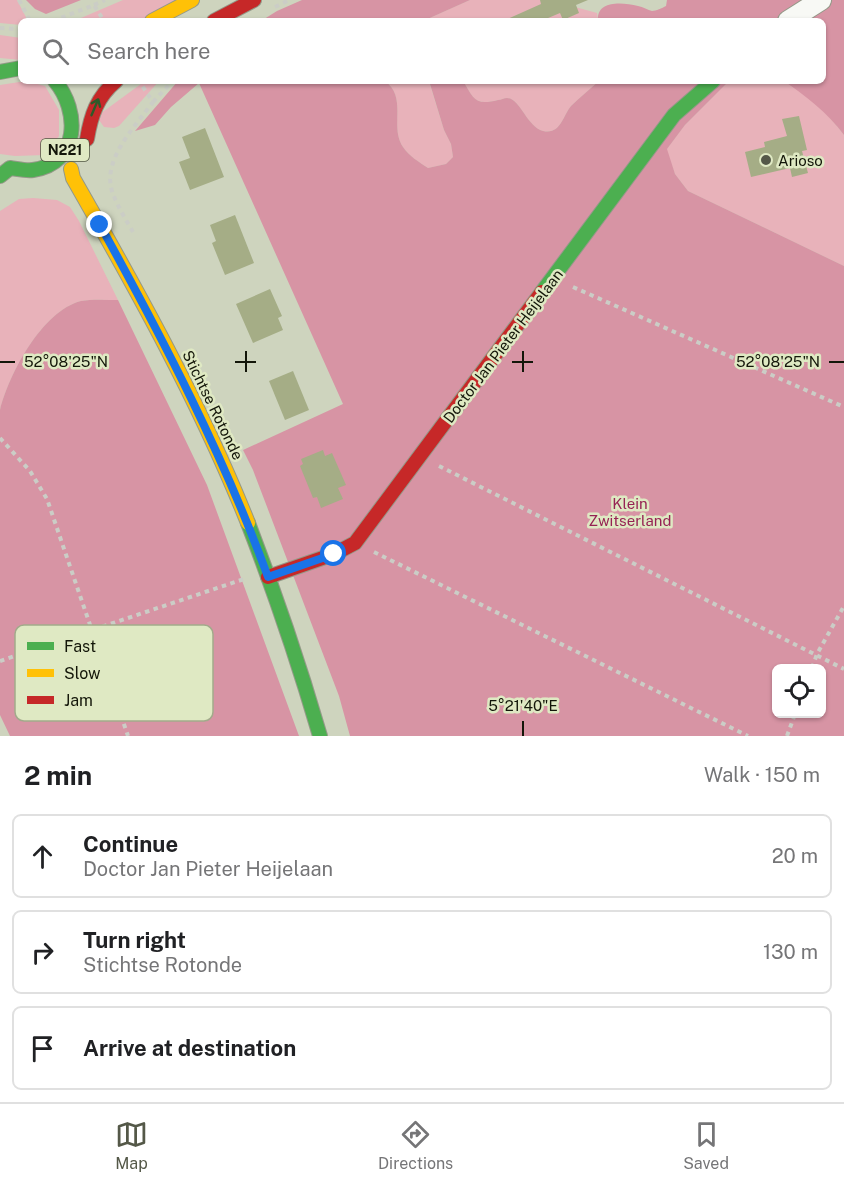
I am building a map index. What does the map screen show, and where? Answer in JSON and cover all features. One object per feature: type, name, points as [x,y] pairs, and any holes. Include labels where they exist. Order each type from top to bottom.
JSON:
[{"type":"street","points":[[158,18],[192,0]]},
{"type":"street","points":[[220,18],[254,0]]},
{"type":"street","points":[[793,18],[821,0]]},
{"type":"street","points":[[0,71],[18,68]]},
{"type":"street","name":"N221","points":[[3,179],[10,168],[34,170],[45,167],[55,161],[67,147],[73,118],[66,93],[58,84]]},
{"type":"street","name":"N221","points":[[56,180],[71,169],[81,155],[95,102],[112,84]]},
{"type":"street","name":"Doctor Jan Pieter Heijelaan","points":[[268,577],[334,554],[355,543],[674,115],[710,84]]},
{"type":"street","name":"N221","points":[[67,147],[71,169]]},
{"type":"street","name":"Stichtse Rotonde","points":[[71,169],[73,178],[154,322],[217,450],[246,518],[301,668],[320,736]]},
{"type":"path","points":[[19,0],[28,18]]},
{"type":"path","points":[[59,18],[94,2],[105,0]]},
{"type":"path","points":[[94,2],[102,18]]},
{"type":"path","points":[[0,28],[18,29]]},
{"type":"path","points":[[153,102],[170,84]]},
{"type":"path","points":[[553,278],[844,407]]},
{"type":"path","points":[[0,438],[30,471],[47,499],[91,625]]},
{"type":"path","points":[[420,457],[844,669]]},
{"type":"path","points":[[355,543],[748,736]]},
{"type":"path","points":[[108,625],[244,578],[268,577]]},
{"type":"path","points":[[814,664],[844,606]]},
{"type":"path","points":[[0,661],[15,656]]},
{"type":"path","points":[[787,736],[794,718]]},
{"type":"path","points":[[123,721],[128,736]]},
{"type":"shaded area","points":[[0,0],[17,0],[26,18],[18,18],[18,25],[0,23]]},
{"type":"shaded area","points":[[123,0],[180,0],[148,18],[81,18]]},
{"type":"shaded area","points":[[470,0],[571,0],[575,7],[597,13],[598,18],[430,18]]},
{"type":"shaded area","points":[[0,35],[18,38],[18,60],[0,58]]},
{"type":"shaded area","points":[[18,82],[45,86],[59,110],[59,136],[45,155],[0,154],[0,85]]},
{"type":"shaded area","points":[[141,84],[156,84],[119,126],[104,127],[99,120],[100,114]]},
{"type":"shaded area","points":[[388,84],[430,84],[444,130],[451,144],[453,157],[446,164],[428,168],[403,147],[399,139],[396,96]]},
{"type":"shaded area","points":[[465,84],[596,84],[571,106],[558,127],[549,131],[543,131],[532,124],[512,99],[484,102],[476,100]]},
{"type":"shaded area","points":[[726,84],[788,84],[817,105],[844,135],[844,266],[688,191],[675,174],[666,150],[685,125]]},
{"type":"shaded area","points":[[19,199],[57,200],[70,207],[118,300],[81,301],[53,317],[19,362],[4,395],[0,410],[0,211]]},
{"type":"green space","points":[[26,0],[81,0],[46,14],[35,9]]},
{"type":"green space","points":[[302,0],[470,0],[430,18],[266,18]]},
{"type":"green space","points":[[667,0],[844,0],[844,135],[816,105],[788,84],[826,84],[826,18],[598,18],[601,9],[611,4],[640,6],[652,11],[666,6]]},
{"type":"green space","name":"Klein Zwitserland","points":[[175,84],[198,84],[171,107],[155,125],[135,131]]},
{"type":"green space","name":"Klein Zwitserland","points":[[199,84],[388,84],[396,96],[399,139],[411,156],[428,168],[446,164],[453,157],[451,144],[444,130],[430,84],[465,84],[476,100],[484,102],[512,99],[532,124],[543,131],[549,131],[558,127],[571,106],[596,84],[726,84],[685,125],[667,149],[675,174],[688,191],[844,266],[844,736],[350,736],[339,696],[253,470],[243,450],[343,404]]},
{"type":"green space","points":[[118,300],[207,485],[299,736],[10,736],[0,715],[0,410],[4,395],[19,362],[41,330],[67,307],[81,301]]},
{"type":"building","points":[[540,0],[588,0],[576,5],[579,13],[568,18],[562,18],[560,13],[548,18],[510,18],[541,4]]},
{"type":"building","name":"Arioso","points":[[799,116],[807,150],[802,151],[808,173],[792,177],[790,168],[751,177],[745,152],[765,147],[764,142],[787,136],[782,119]]},
{"type":"building","points":[[205,128],[224,177],[190,190],[179,162],[190,158],[182,137]]},
{"type":"building","points":[[235,215],[254,263],[225,275],[212,243],[216,241],[210,225]]},
{"type":"building","points":[[270,289],[282,316],[278,318],[283,330],[253,343],[236,304]]},
{"type":"building","points":[[293,371],[309,410],[285,420],[269,381]]},
{"type":"building","points":[[323,450],[325,456],[332,453],[346,485],[338,488],[343,499],[321,508],[317,497],[313,498],[300,466],[303,464],[301,459]]},
{"type":"traffic: fast","points":[[0,72],[18,69]]},
{"type":"traffic: fast","points":[[0,176],[10,168],[33,170],[48,165],[60,157],[67,147],[71,134],[69,107],[57,84]]},
{"type":"traffic: fast","points":[[542,292],[674,115],[710,84]]},
{"type":"traffic: fast","points":[[248,523],[304,682],[320,736]]},
{"type":"traffic: slow","points":[[158,18],[192,0]]},
{"type":"traffic: slow","points":[[71,169],[73,178],[144,305],[188,391],[248,523]]},
{"type":"traffic: jam","points":[[220,18],[254,0]]},
{"type":"traffic: jam","points":[[87,139],[96,107],[112,84]]},
{"type":"traffic: jam","points":[[268,577],[334,554],[355,543],[542,292]]},
{"type":"place","name":"Arioso","points":[[766,160]]},
{"type":"route","points":[[100,225],[154,322],[217,450],[250,527],[268,577],[334,554]]}]
